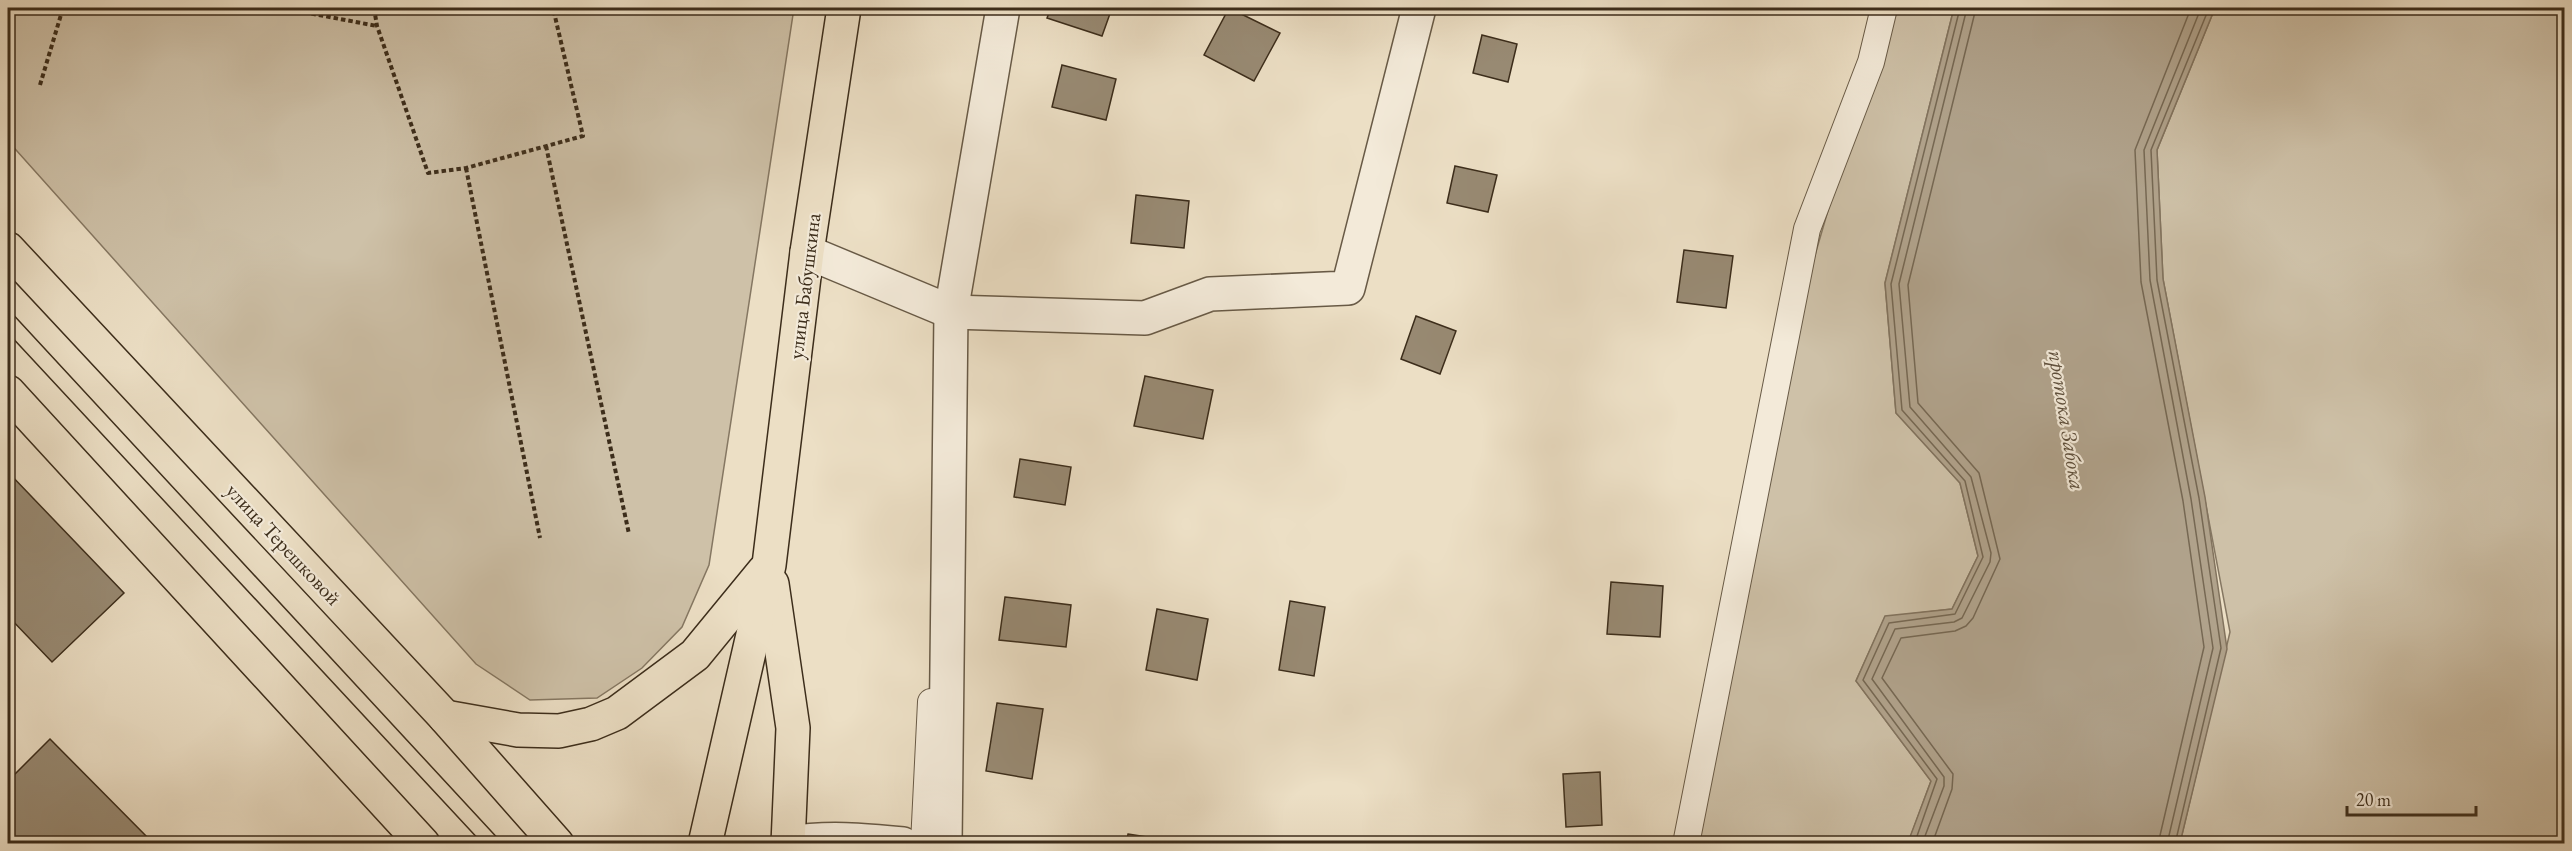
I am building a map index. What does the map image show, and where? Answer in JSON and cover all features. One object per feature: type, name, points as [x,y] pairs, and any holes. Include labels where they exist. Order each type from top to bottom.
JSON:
[{"type":"main road","name":"улица Бабушкина","points":[[705,843],[769,565],[807,252],[844,8]]},
{"type":"main road","name":"улица Терешковой","points":[[8,249],[445,717],[557,843]]},
{"type":"main road","points":[[8,392],[423,843]]},
{"type":"main road","name":"улица Бабушкина","points":[[769,565],[793,728],[787,843]]},
{"type":"main road","points":[[445,717],[518,730],[560,730],[591,724],[617,713],[695,655],[769,565]]},
{"type":"street","points":[[943,843],[951,324],[1003,8]]},
{"type":"street","points":[[807,252],[951,324],[1145,318],[1210,294],[1348,288],[1419,8]]},
{"type":"street","points":[[787,843],[817,839],[851,839],[903,843]]},
{"type":"lane","points":[[1686,843],[1807,229],[1871,62],[1884,8]]},
{"type":"lane","points":[[924,843],[951,324]]},
{"type":"path","points":[[40,85],[63,8]]},
{"type":"path","points":[[282,8],[377,26]]},
{"type":"path","points":[[374,8],[377,26],[428,173],[466,168],[583,136],[553,8]]},
{"type":"path","points":[[546,146],[629,534]]},
{"type":"path","points":[[466,168],[540,538]]},
{"type":"shaded area","points":[[8,8],[794,8],[709,565],[682,627],[642,668],[597,698],[530,700],[476,664],[8,141]]},
{"type":"shaded area","points":[[1887,8],[1954,8],[1885,283],[1896,413],[1960,483],[1978,556],[1952,609],[1885,617],[1856,681],[1931,781],[1910,838],[1896,843],[1694,844],[1813,262]]},
{"type":"shaded area","points":[[2215,8],[2564,8],[2564,843],[2180,843],[2230,632],[2163,279],[2157,150]]},
{"type":"water","name":"протока Забока","points":[[1954,8],[2215,8],[2157,150],[2163,279],[2205,497],[2227,649],[2180,843],[1896,843],[1910,837],[1931,781],[1856,681],[1885,616],[1952,609],[1978,556],[1960,483],[1896,413],[1885,283]]},
{"type":"building","points":[[1051,8],[1112,8],[1102,36],[1047,18]]},
{"type":"building","points":[[1229,8],[1280,33],[1254,81],[1204,55]]},
{"type":"building","points":[[1482,35],[1517,44],[1508,82],[1473,73]]},
{"type":"building","points":[[1062,65],[1116,79],[1106,120],[1052,107]]},
{"type":"building","points":[[1455,166],[1497,175],[1488,212],[1447,203]]},
{"type":"building","points":[[1136,195],[1189,201],[1184,248],[1131,243]]},
{"type":"building","points":[[1684,250],[1733,256],[1726,308],[1677,302]]},
{"type":"building","points":[[1416,316],[1456,331],[1440,374],[1401,359]]},
{"type":"building","points":[[1145,376],[1213,390],[1203,439],[1134,426]]},
{"type":"building","points":[[1020,459],[1071,467],[1065,505],[1014,497]]},
{"type":"building","points":[[8,472],[124,593],[52,662],[8,616]]},
{"type":"building","points":[[1611,582],[1663,586],[1660,637],[1607,634]]},
{"type":"building","points":[[1005,597],[1071,605],[1066,647],[999,640]]},
{"type":"building","points":[[1290,601],[1325,607],[1314,676],[1279,670]]},
{"type":"building","points":[[1157,609],[1208,619],[1197,680],[1146,670]]},
{"type":"building","points":[[997,703],[1043,709],[1032,779],[986,771]]},
{"type":"building","points":[[50,739],[154,844],[8,844],[8,781]]},
{"type":"building","points":[[1600,772],[1602,825],[1566,827],[1563,774]]},
{"type":"building","points":[[1128,834],[1167,840],[1166,844],[1126,844]]},
{"type":"tram line","points":[[8,309],[503,844]]},
{"type":"tram line","points":[[8,333],[483,844]]}]
